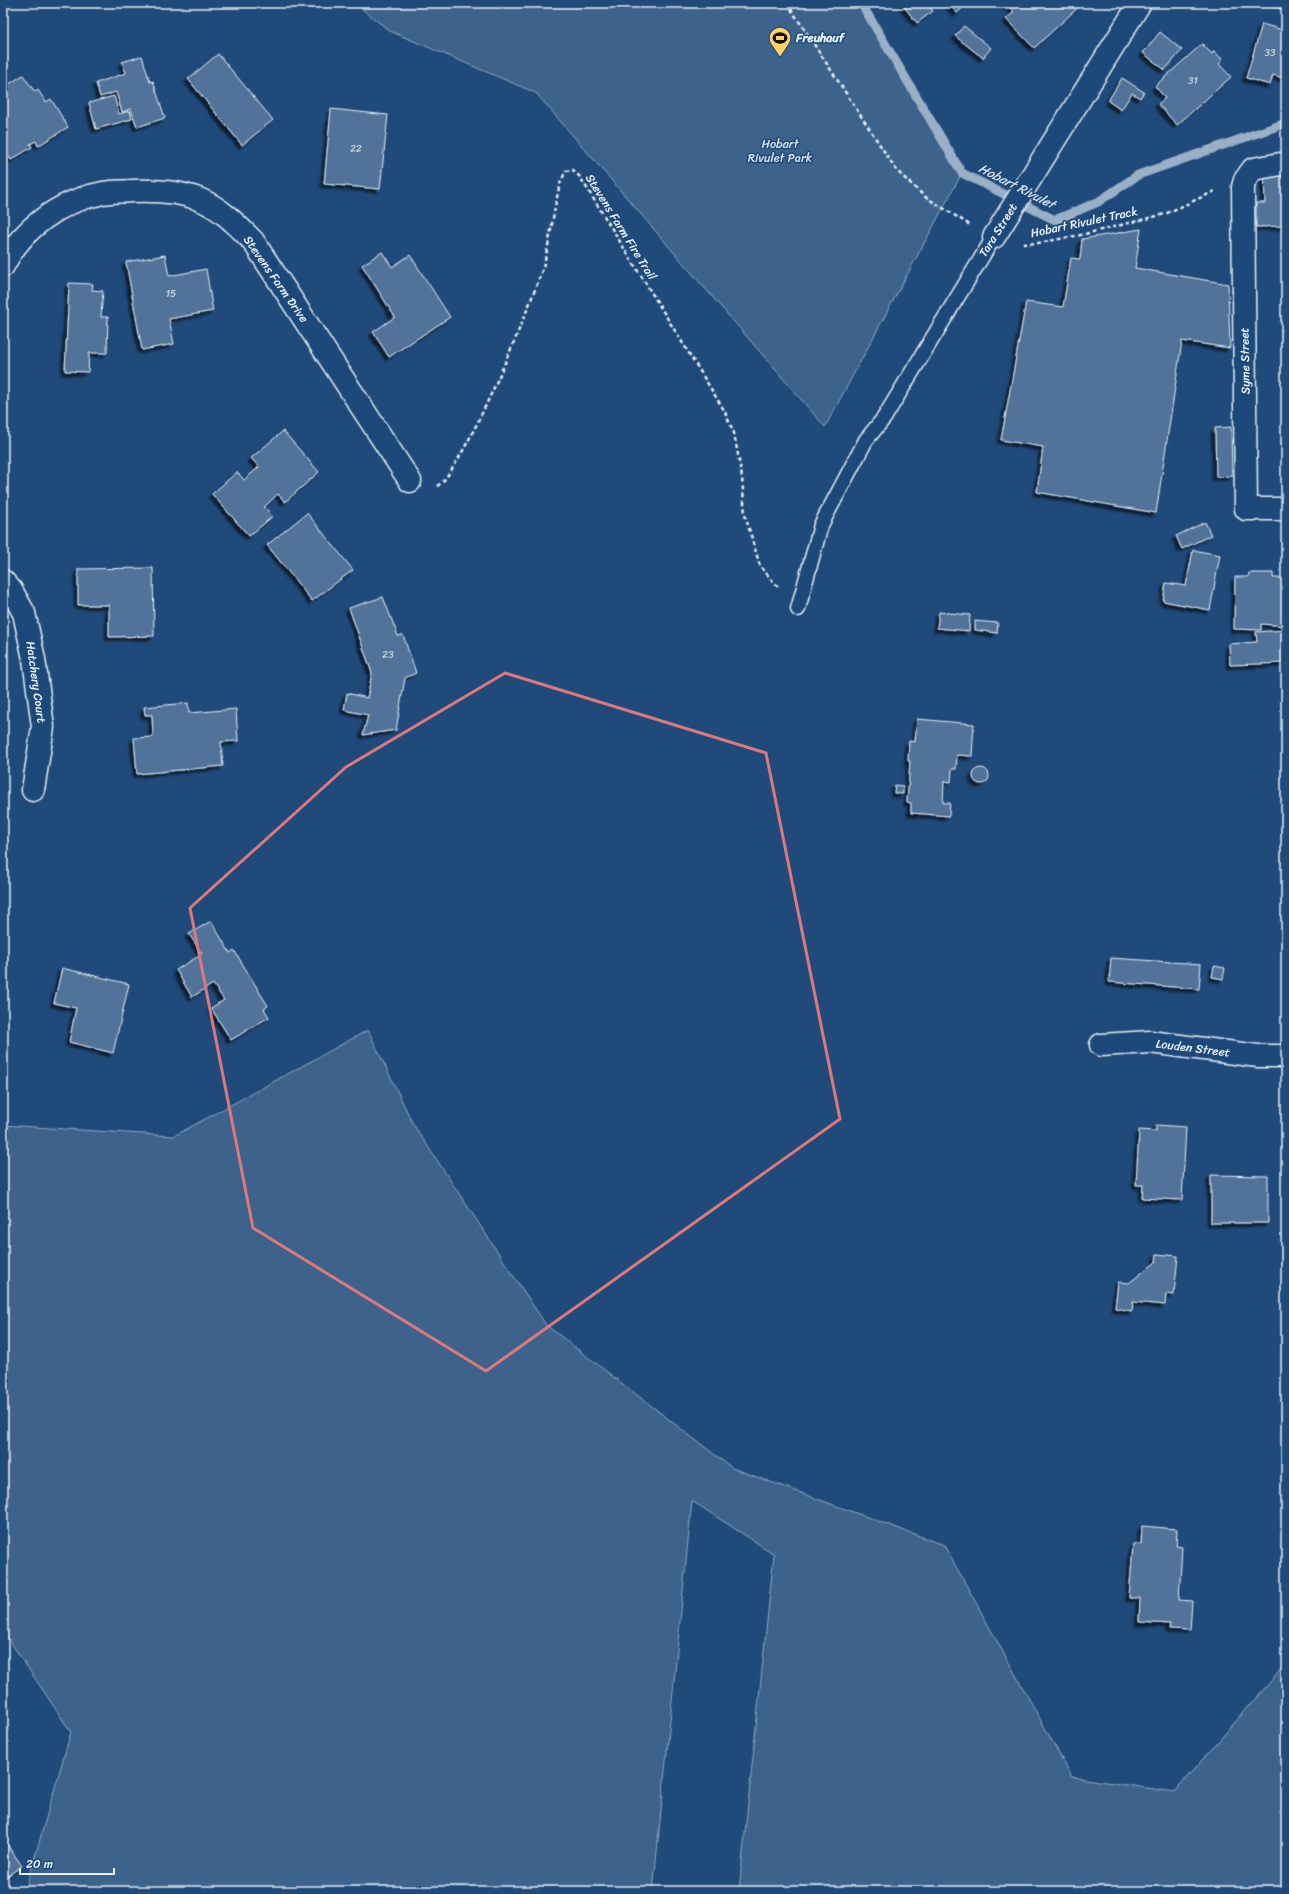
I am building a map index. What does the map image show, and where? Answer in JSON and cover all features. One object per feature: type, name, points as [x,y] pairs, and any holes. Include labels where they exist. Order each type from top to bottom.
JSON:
[{"type":"street","name":"Tara Street","points":[[994,237],[1140,3]]},
{"type":"street","points":[[1248,174],[1253,169],[1260,166],[1286,163]]},
{"type":"street","name":"Syme Street","points":[[1248,174],[1243,187],[1246,509],[1286,509]]},
{"type":"street","name":"Stevens Farm Drive","points":[[3,266],[8,256],[23,236],[43,219],[69,203],[99,194],[137,191],[169,191],[201,200],[228,216],[253,241],[410,481]]},
{"type":"street","name":"Hatchery Court","points":[[3,581],[11,590],[24,613],[34,659],[43,728],[32,790]]},
{"type":"street","name":"Louden Street","points":[[1101,1045],[1150,1042],[1258,1056],[1286,1056]]},
{"type":"lane","name":"Tara Street","points":[[798,609],[821,525],[866,440],[884,418],[994,237]]},
{"type":"path","name":"Hobart Rivulet Track","points":[[787,3],[897,171],[924,196],[971,226],[1014,245],[1038,243],[1081,235],[1164,214],[1248,174]]},
{"type":"path","points":[[1250,3],[1286,9]]},
{"type":"path","name":"Stevens Farm Fire Trail","points":[[410,481],[418,487],[439,486],[462,452],[496,387],[535,288],[543,267],[561,181],[566,172],[573,170],[580,177],[596,202],[724,410],[734,433],[742,477],[744,515],[760,566],[798,609]]},
{"type":"highlighted area","points":[[505,673],[766,753],[840,1119],[486,1371],[253,1228],[190,908],[346,767]]},
{"type":"green space","name":"Hobart Rivulet Park","points":[[354,3],[861,3],[962,173],[825,427],[536,93],[390,31]]},
{"type":"green space","points":[[368,1030],[413,1124],[546,1325],[732,1468],[944,1545],[1072,1777],[1174,1792],[1286,1664],[1286,1891],[739,1891],[774,1554],[692,1501],[653,1891],[25,1891],[71,1732],[3,1631],[3,1125],[174,1136]]},
{"type":"building","points":[[901,3],[926,3],[933,11],[917,23]]},
{"type":"building","points":[[947,3],[968,3],[957,13]]},
{"type":"building","points":[[1006,3],[1083,3],[1034,48],[1006,19],[1014,12]]},
{"type":"building","points":[[1262,24],[1286,31],[1286,79],[1273,75],[1270,85],[1246,78]]},
{"type":"building","points":[[964,26],[991,48],[983,58],[955,36]]},
{"type":"building","points":[[1160,32],[1182,50],[1165,70],[1143,53]]},
{"type":"building","points":[[1202,44],[1212,54],[1214,51],[1223,60],[1219,64],[1231,77],[1177,125],[1158,104],[1165,98],[1155,86]]},
{"type":"building","points":[[218,54],[273,120],[242,145],[188,79]]},
{"type":"building","points":[[142,56],[150,82],[153,81],[165,118],[137,127],[131,109],[122,112],[116,92],[100,97],[96,83],[126,73],[122,62]]},
{"type":"building","points":[[23,75],[35,92],[38,90],[46,102],[51,99],[68,127],[38,146],[36,141],[30,144],[32,147],[11,160],[3,148],[3,88]]},
{"type":"building","points":[[1122,78],[1144,92],[1140,98],[1132,93],[1121,110],[1108,101]]},
{"type":"building","points":[[114,96],[119,114],[130,111],[132,119],[96,129],[89,103]]},
{"type":"building","points":[[331,109],[388,115],[380,189],[324,184]]},
{"type":"building","points":[[1264,173],[1286,173],[1286,226],[1256,227],[1256,203],[1265,203]]},
{"type":"building","points":[[1141,229],[1135,268],[1228,284],[1230,348],[1182,341],[1156,513],[1037,492],[1043,447],[1001,440],[1026,302],[1063,307],[1071,258],[1080,259],[1082,239]]},
{"type":"building","points":[[382,252],[392,267],[410,255],[450,317],[389,357],[373,332],[395,317],[362,265]]},
{"type":"building","points":[[165,255],[169,276],[206,269],[213,311],[169,319],[174,344],[142,350],[126,262]]},
{"type":"building","points":[[69,283],[93,284],[92,290],[103,291],[101,317],[108,317],[107,353],[89,353],[88,372],[65,371]]},
{"type":"building","points":[[1231,427],[1232,476],[1216,477],[1215,428]]},
{"type":"building","points":[[283,431],[319,472],[285,502],[278,494],[264,507],[273,516],[249,536],[212,494],[237,472],[244,480],[259,467],[251,458]]},
{"type":"building","points":[[307,513],[353,570],[312,601],[267,545]]},
{"type":"building","points":[[1205,522],[1211,535],[1182,549],[1176,536]]},
{"type":"building","points":[[1193,550],[1220,555],[1210,610],[1163,601],[1166,583],[1186,586]]},
{"type":"building","points":[[153,568],[154,636],[109,637],[109,605],[78,605],[78,569]]},
{"type":"building","points":[[1249,573],[1273,573],[1273,578],[1286,578],[1286,626],[1261,624],[1261,630],[1234,629],[1235,577],[1248,577]]},
{"type":"building","points":[[383,597],[398,636],[403,635],[416,673],[405,678],[396,730],[363,735],[368,715],[344,710],[347,693],[367,698],[372,673],[349,608]]},
{"type":"building","points":[[939,612],[970,615],[969,631],[937,628]]},
{"type":"building","points":[[975,621],[998,623],[997,633],[975,630]]},
{"type":"building","points":[[1286,630],[1286,663],[1230,665],[1229,644],[1257,642],[1256,632]]},
{"type":"building","points":[[188,703],[189,713],[236,709],[238,741],[221,742],[223,766],[137,774],[134,738],[153,737],[152,715],[145,715],[144,707]]},
{"type":"building","points":[[917,719],[974,724],[972,756],[957,755],[956,769],[952,769],[951,782],[944,781],[943,803],[950,803],[949,816],[911,813],[911,803],[907,802],[910,761],[908,761],[909,741],[915,742]]},
{"type":"building","points":[[978,768],[984,768],[989,773],[987,782],[984,784],[978,784],[973,779],[973,773]]},
{"type":"building","points":[[895,785],[903,786],[903,794],[894,793]]},
{"type":"building","points":[[211,921],[230,953],[234,950],[268,1006],[264,1009],[269,1017],[231,1040],[211,1008],[224,1000],[213,984],[192,997],[176,970],[202,954],[189,934]]},
{"type":"building","points":[[1111,958],[1201,964],[1199,989],[1109,982]]},
{"type":"building","points":[[1214,966],[1225,968],[1223,979],[1212,977]]},
{"type":"building","points":[[62,968],[129,984],[113,1053],[69,1042],[76,1008],[54,1003]]},
{"type":"building","points":[[1156,1125],[1186,1127],[1182,1200],[1142,1198],[1143,1185],[1136,1185],[1139,1130],[1156,1131]]},
{"type":"building","points":[[1211,1175],[1268,1176],[1268,1223],[1211,1223]]},
{"type":"building","points":[[1157,1254],[1178,1256],[1174,1295],[1166,1294],[1165,1305],[1133,1302],[1132,1311],[1115,1308],[1118,1282],[1129,1283],[1156,1262]]},
{"type":"building","points":[[1142,1526],[1177,1529],[1176,1546],[1182,1547],[1179,1600],[1192,1601],[1190,1630],[1169,1629],[1170,1624],[1139,1622],[1140,1598],[1129,1598],[1133,1544],[1141,1544]]},
{"type":"building","points":[[3,1839],[22,1866],[3,1879]]},
{"type":"waterway","name":"Hobart Rivulet","points":[[861,3],[962,173],[1055,220],[1098,202],[1138,175],[1286,123]]},
{"type":"place","name":"Freuhauf","points":[[780,58]]}]
